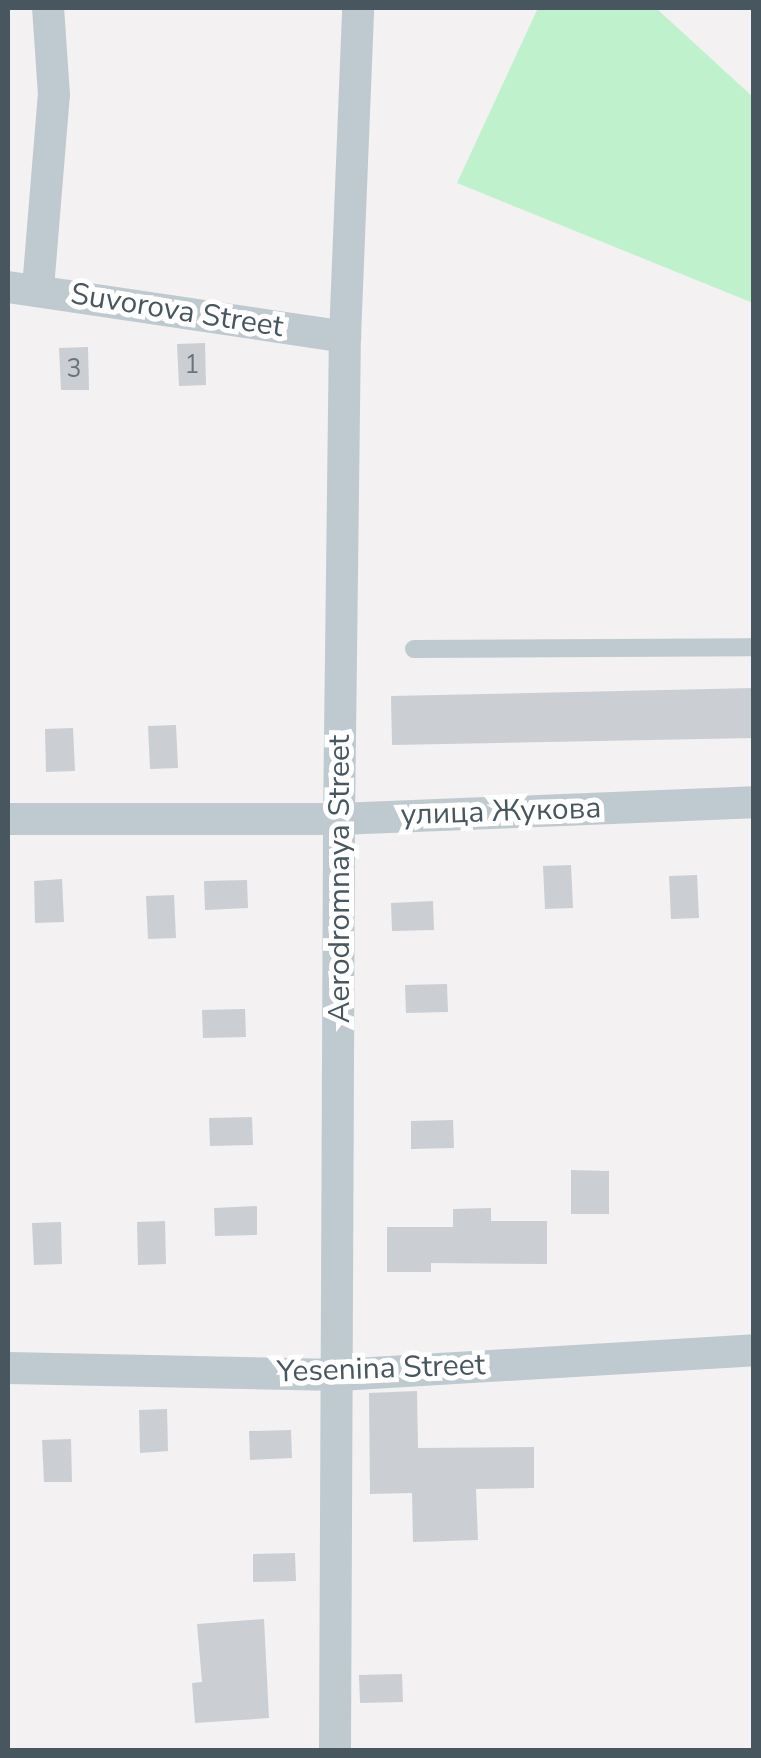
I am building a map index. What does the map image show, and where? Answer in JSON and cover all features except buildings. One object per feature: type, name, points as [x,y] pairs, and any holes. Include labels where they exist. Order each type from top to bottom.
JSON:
[{"type":"street","points":[[23,288],[54,95],[48,8]]},
{"type":"street","name":"Aerodromnaya Street","points":[[335,1750],[340,1375],[339,820],[346,337],[358,8]]},
{"type":"street","name":"Suvorova Street","points":[[23,288],[346,337]]},
{"type":"street","name":"улица Жукова","points":[[8,819],[339,820],[754,802]]},
{"type":"street","name":"Yesenina Street","points":[[8,1368],[340,1375],[754,1350]]},
{"type":"lane","points":[[414,649],[754,647]]},
{"type":"green space","points":[[538,8],[656,8],[753,97],[753,303],[457,183]]}]
